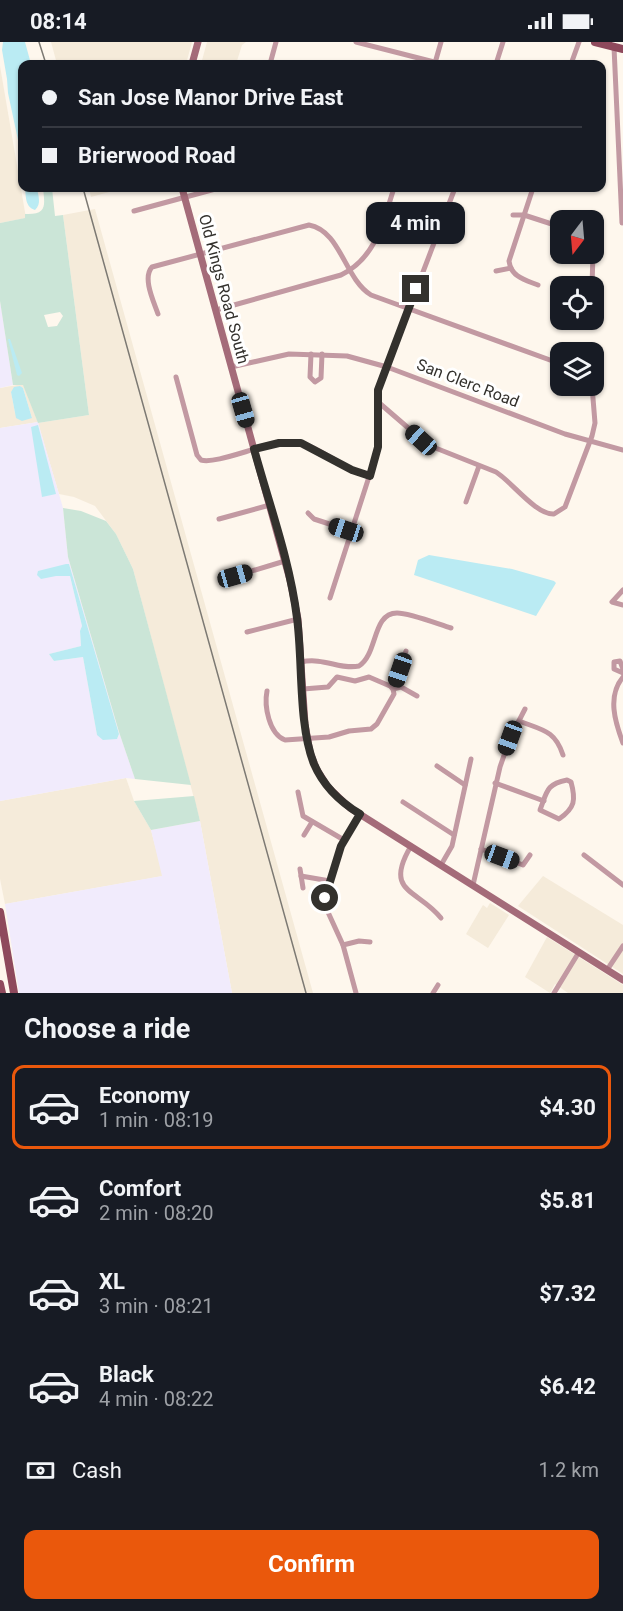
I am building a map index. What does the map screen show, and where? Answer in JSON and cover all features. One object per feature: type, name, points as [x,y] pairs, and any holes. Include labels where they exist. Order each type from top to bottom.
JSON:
[{"type":"main road","points":[[595,42],[623,49]]},
{"type":"main road","points":[[0,912],[14,993]]},
{"type":"main road","points":[[0,984],[2,993]]},
{"type":"street","points":[[193,60],[198,42]]},
{"type":"street","points":[[271,60],[276,42]]},
{"type":"street","points":[[356,42],[377,45],[425,60]]},
{"type":"street","points":[[436,60],[441,42]]},
{"type":"street","points":[[497,60],[503,42]]},
{"type":"street","points":[[573,60],[579,42]]},
{"type":"street","points":[[614,47],[622,223]]},
{"type":"street","name":"Old Kings Road South","points":[[183,192],[285,561],[298,619],[307,739],[314,764],[328,787],[360,814],[623,980]]},
{"type":"street","points":[[134,212],[203,192]]},
{"type":"street","points":[[216,310],[350,271],[373,247],[393,192]]},
{"type":"street","points":[[330,598],[378,447],[378,390],[453,192]]},
{"type":"street","points":[[531,192],[510,257],[511,268],[519,278],[538,285]]},
{"type":"street","points":[[513,215],[524,215],[550,223]]},
{"type":"street","points":[[158,315],[148,278],[152,267],[309,225],[320,228],[329,235],[363,291],[409,310],[550,360]]},
{"type":"street","points":[[496,271],[511,268]]},
{"type":"street","points":[[311,354],[310,377],[315,382],[321,378],[322,354]]},
{"type":"street","name":"San Clerc Road","points":[[231,367],[270,357],[311,354],[346,356],[387,367],[554,430],[623,450]]},
{"type":"street","points":[[176,377],[197,454],[201,460],[210,461],[279,443],[301,443],[352,470],[370,476]]},
{"type":"street","points":[[377,401],[428,445],[504,477],[542,511],[554,514],[565,507],[590,441],[595,423],[593,396]]},
{"type":"street","points":[[466,502],[479,466]]},
{"type":"street","points":[[219,519],[270,505]]},
{"type":"street","points":[[308,513],[314,519],[351,531]]},
{"type":"street","points":[[235,576],[285,561]]},
{"type":"street","points":[[623,590],[612,602],[623,605]]},
{"type":"street","points":[[301,662],[318,660],[350,667],[359,666],[370,654],[381,622],[387,615],[396,613],[452,628]]},
{"type":"street","points":[[247,632],[298,619]]},
{"type":"street","points":[[267,691],[265,701],[272,727],[277,735],[285,740],[333,737],[349,731],[371,729],[375,727],[394,694],[393,689],[406,651]]},
{"type":"street","points":[[623,673],[614,698],[616,722],[623,743]]},
{"type":"street","points":[[303,690],[324,688],[340,677],[355,681],[369,677],[393,689]]},
{"type":"street","points":[[393,689],[400,687],[417,696]]},
{"type":"street","points":[[473,885],[495,783],[510,738],[525,709]]},
{"type":"street","points":[[519,721],[552,735],[559,742],[563,755]]},
{"type":"street","points":[[441,865],[452,846],[471,759]]},
{"type":"street","points":[[437,766],[465,785]]},
{"type":"street","points":[[567,780],[571,782],[574,802],[559,819],[540,810],[544,801],[548,790],[555,782],[567,780]]},
{"type":"street","points":[[495,783],[544,801]]},
{"type":"street","points":[[298,792],[303,816],[344,840]]},
{"type":"street","points":[[403,802],[454,835]]},
{"type":"street","points":[[356,993],[343,945],[325,904],[330,880],[344,840],[360,814]]},
{"type":"street","points":[[304,835],[312,822]]},
{"type":"street","points":[[411,846],[402,864],[403,884],[412,895],[433,909],[441,918]]},
{"type":"street","points":[[481,849],[523,865],[530,855]]},
{"type":"street","points":[[584,855],[623,885]]},
{"type":"street","points":[[303,888],[301,872],[330,880]]},
{"type":"street","points":[[343,945],[359,941],[370,942]]},
{"type":"street","points":[[608,970],[623,946]]},
{"type":"street","points":[[554,993],[579,952]]},
{"type":"street","points":[[433,993],[438,985]]},
{"type":"shaded area","points":[[51,42],[192,42],[187,60],[56,60]]},
{"type":"shaded area","points":[[207,42],[246,42],[242,45],[237,60],[202,60]]},
{"type":"shaded area","points":[[0,66],[18,171],[18,192],[22,192],[26,218],[0,223]]},
{"type":"shaded area","points":[[90,192],[109,192],[91,197]]},
{"type":"shaded area","points":[[95,209],[313,993],[232,993],[200,821],[133,569],[116,534],[95,506],[74,497],[59,494],[38,423],[89,415],[63,215]]},
{"type":"shaded area","points":[[0,301],[13,385],[0,388]]},
{"type":"shaded area","points":[[23,384],[38,422],[0,428],[0,388]],"holes":[[[20,386],[23,388],[32,418],[15,413],[11,392]]]},
{"type":"shaded area","points":[[38,422],[63,508],[68,557],[135,779],[126,778],[0,801],[0,428]],"holes":[[[69,565],[119,734],[118,738],[97,735],[83,657],[54,661],[49,654],[81,646],[82,626],[70,576],[38,572]]]},
{"type":"shaded area","points":[[126,778],[134,801],[151,830],[163,876],[5,904],[0,879],[0,801]]},
{"type":"shaded area","points":[[200,821],[232,993],[19,993],[5,904],[162,876],[151,830]]},
{"type":"shaded area","points":[[543,876],[623,925],[623,974],[518,906]]},
{"type":"shaded area","points":[[490,903],[509,915],[488,948],[466,934],[483,905],[487,908]]},
{"type":"shaded area","points":[[547,937],[623,985],[623,993],[568,993],[555,984],[550,993],[525,977]]},
{"type":"green space","points":[[43,192],[52,192],[55,216],[63,215],[89,415],[38,423],[23,385],[13,385],[0,301],[0,223],[25,218],[25,214],[37,213],[41,211],[44,204]],"holes":[[[60,312],[63,316],[57,326],[48,327],[44,315]]]},
{"type":"green space","points":[[63,508],[81,511],[106,521],[116,534],[133,569],[191,785],[135,779],[68,557]]},
{"type":"green space","points":[[194,796],[200,821],[151,830],[134,801]]},
{"type":"water","points":[[3,42],[25,42],[30,60],[18,60],[18,140],[8,93]]},
{"type":"water","points":[[25,192],[38,192],[39,202],[35,210],[28,204]]},
{"type":"water","points":[[8,339],[10,339],[22,373],[19,376],[17,375]]},
{"type":"water","points":[[14,387],[23,388],[32,418],[22,421],[16,418],[11,392]]},
{"type":"water","points":[[38,425],[56,494],[42,497],[31,427]]},
{"type":"water","points":[[429,555],[512,569],[556,583],[536,616],[414,575],[418,560]]},
{"type":"water","points":[[69,564],[119,734],[117,739],[103,740],[97,735],[83,657],[54,661],[49,654],[81,646],[82,626],[70,576],[41,579],[37,575],[38,571]]},
{"type":"railway","points":[[39,42],[45,60]]},
{"type":"railway","points":[[84,192],[306,993]]},
{"type":"route","points":[[325,898],[341,846],[360,814],[328,787],[316,768],[310,752],[305,724],[295,601],[254,449],[279,443],[301,443],[322,452],[352,470],[370,476],[378,447],[378,390],[416,289]]}]
